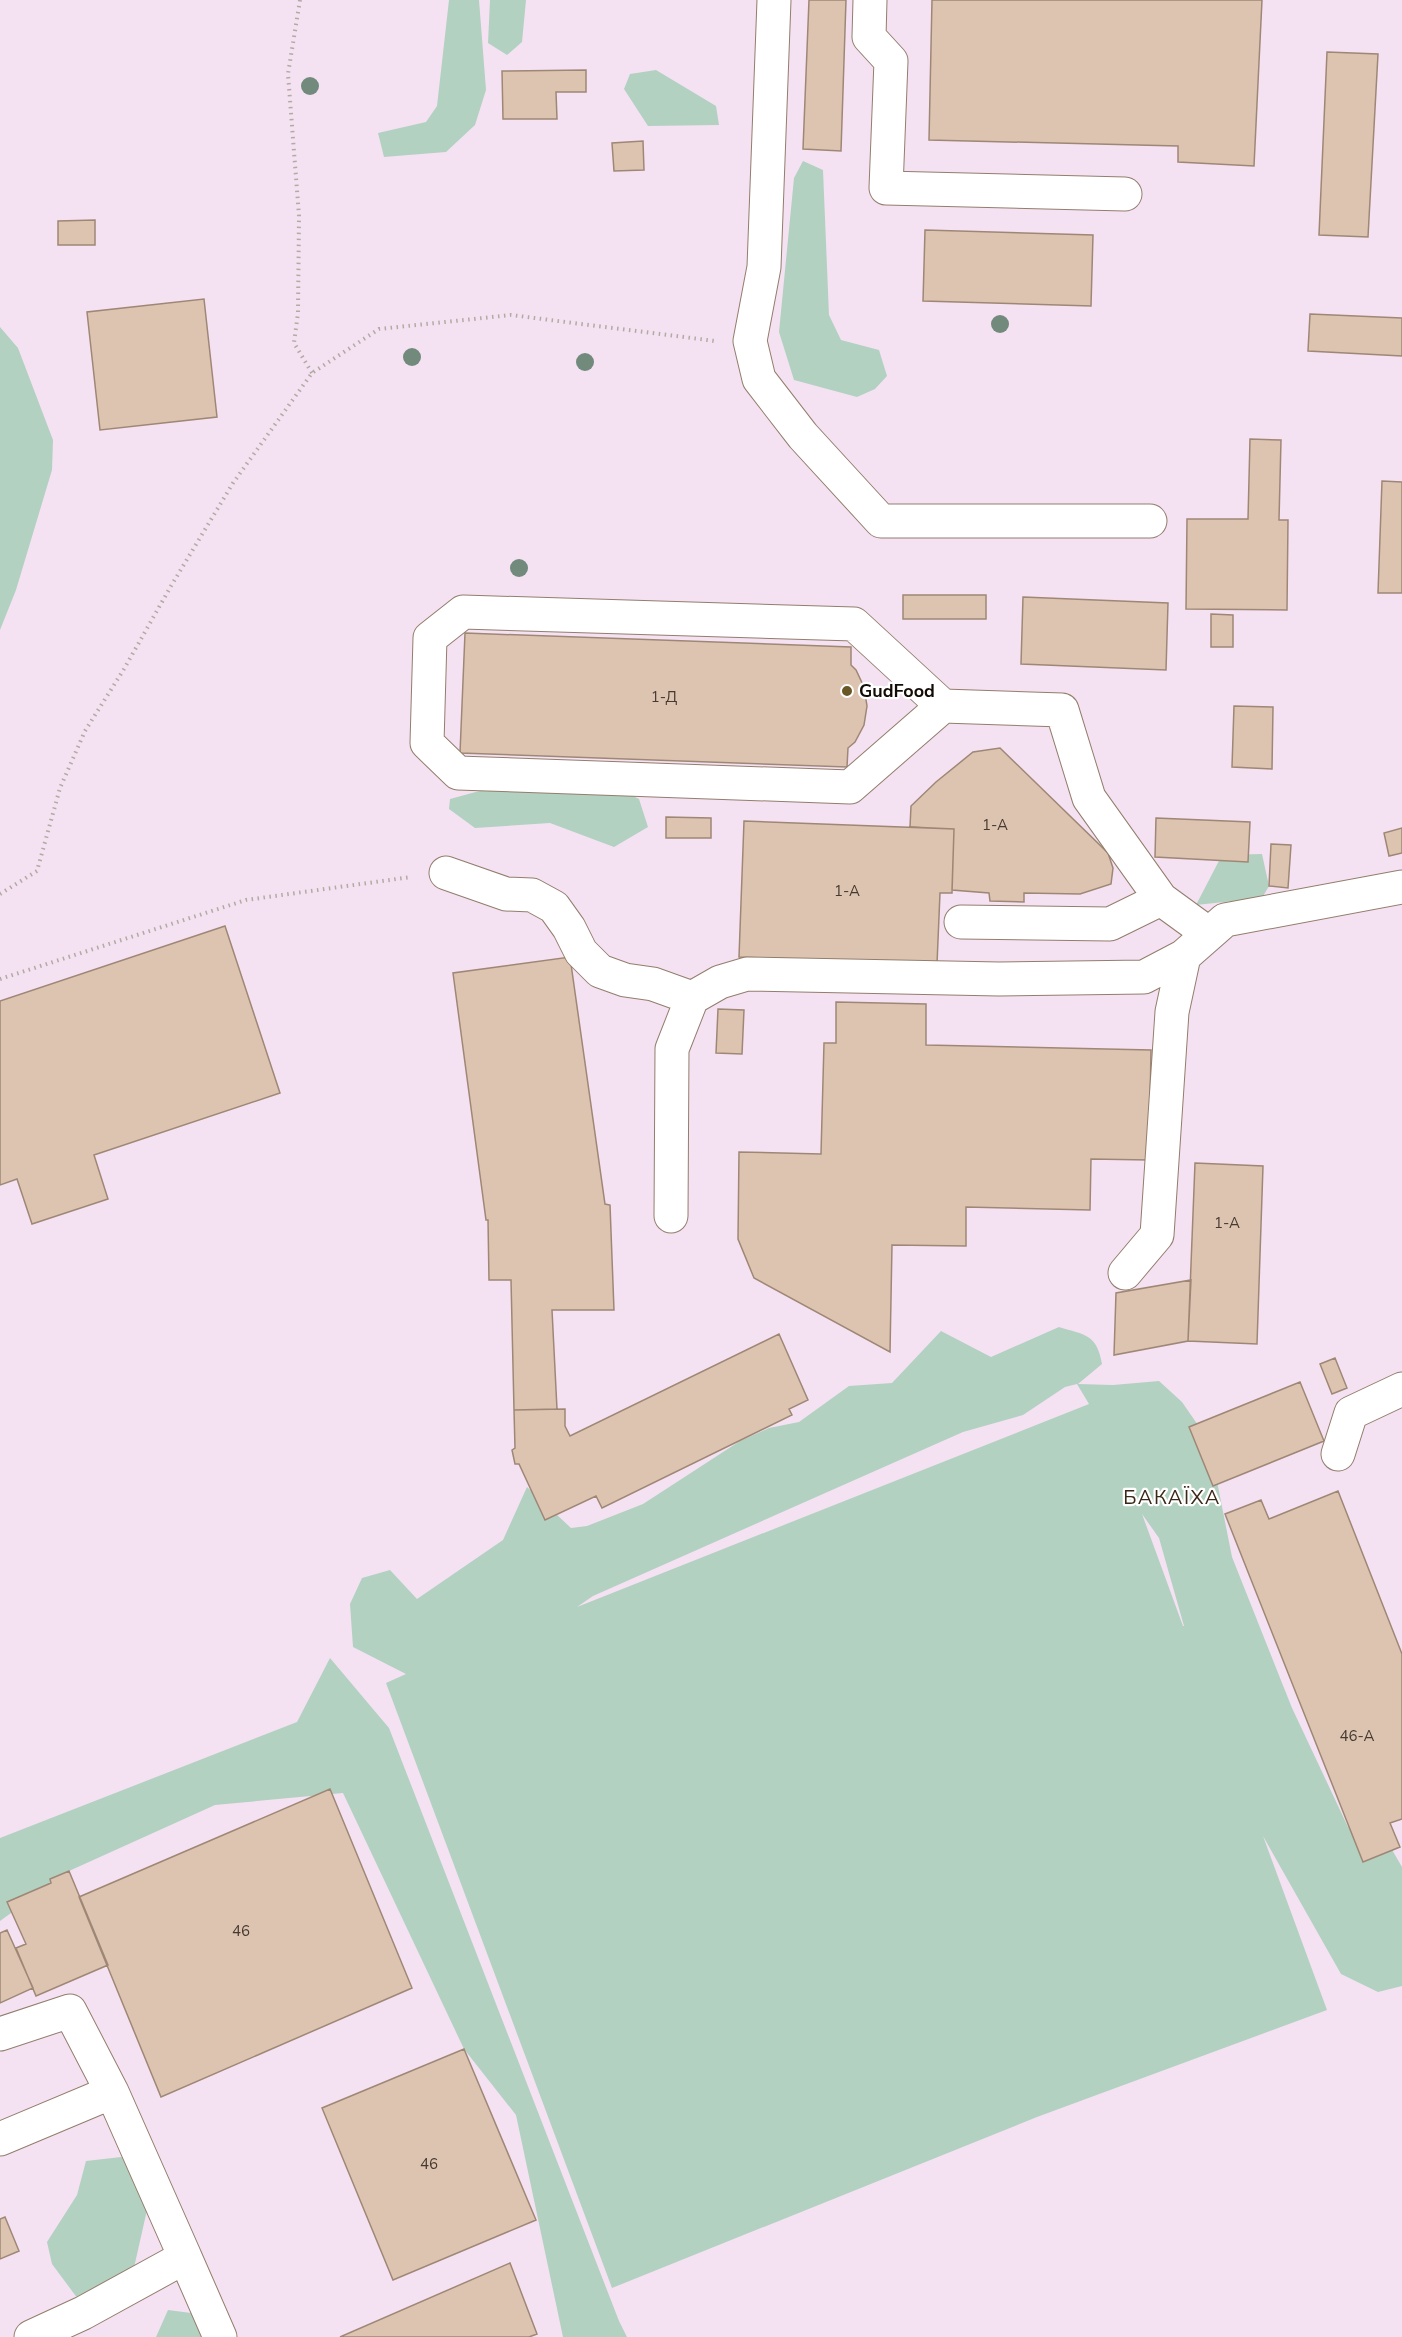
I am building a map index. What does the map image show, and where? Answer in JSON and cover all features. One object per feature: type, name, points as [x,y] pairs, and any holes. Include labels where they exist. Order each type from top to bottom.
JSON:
[{"type":"lane","points":[[774,0],[764,267],[750,341],[759,379],[803,436],[881,520],[1150,521]]},
{"type":"lane","points":[[870,0],[869,38],[891,61],[886,188],[1125,194]]},
{"type":"lane","points":[[943,706],[850,787],[458,774],[428,743],[430,638],[463,612],[854,624],[943,706],[1062,710],[1089,798],[1161,899],[1209,934]]},
{"type":"lane","points":[[446,873],[506,894],[532,895],[554,907],[569,928],[581,952],[600,971],[625,980],[653,984],[692,998]]},
{"type":"lane","points":[[671,1216],[672,1049],[692,998],[720,982],[747,974],[999,979],[1144,977],[1184,956],[1225,920],[1402,887]]},
{"type":"lane","points":[[961,922],[1110,924],[1161,899]]},
{"type":"lane","points":[[1125,1273],[1157,1235],[1172,1012],[1184,956]]},
{"type":"lane","points":[[1338,1454],[1351,1413],[1402,1389]]},
{"type":"lane","points":[[0,2034],[70,2011],[112,2092],[220,2337]]},
{"type":"lane","points":[[0,2139],[112,2092]]},
{"type":"lane","points":[[31,2337],[83,2313],[185,2257]]},
{"type":"path","points":[[300,0],[288,74],[299,216],[298,313],[294,343],[312,373]]},
{"type":"path","points":[[0,894],[37,871],[60,788],[85,731],[234,483],[312,373],[379,330],[511,315],[639,329],[726,343],[750,341]]},
{"type":"path","points":[[0,979],[246,900],[446,873]]},
{"type":"shaded area","points":[[0,0],[1402,0],[1402,2337],[0,2337]]},
{"type":"green space","points":[[449,0],[479,0],[486,90],[475,125],[446,152],[384,157],[378,133],[426,122],[437,106]]},
{"type":"green space","points":[[490,0],[526,0],[522,42],[507,55],[488,43]]},
{"type":"green space","points":[[656,70],[716,106],[719,125],[648,126],[624,89],[630,74]]},
{"type":"green space","points":[[803,161],[823,170],[829,315],[841,340],[879,350],[887,376],[875,389],[857,397],[794,380],[779,332],[794,178]]},
{"type":"green space","points":[[0,327],[18,348],[53,440],[52,470],[16,590],[0,630]]},
{"type":"green space","points":[[494,787],[621,790],[639,799],[648,827],[614,847],[550,823],[475,828],[449,809],[450,799]]},
{"type":"green space","points":[[1262,854],[1269,886],[1262,898],[1196,905],[1222,855]]},
{"type":"green space","points":[[1059,1327],[1083,1334],[1097,1347],[1102,1364],[1078,1384],[1113,1385],[1159,1381],[1182,1402],[1209,1441],[1232,1557],[1292,1708],[1348,1827],[1391,1848],[1402,1867],[1402,1986],[1378,1992],[1341,1974],[1263,1836],[1327,2010],[1037,2117],[612,2288],[386,1683],[406,1674],[353,1647],[350,1604],[362,1578],[390,1570],[417,1599],[503,1540],[527,1487],[571,1528],[587,1526],[643,1504],[740,1441],[769,1428],[799,1422],[849,1386],[892,1383],[941,1331],[991,1357]],"holes":[[[1077,1384],[1089,1404],[577,1607],[593,1596],[963,1432],[1023,1415],[1065,1387]],[[1142,1514],[1159,1538],[1184,1626],[1183,1626]]]},
{"type":"green space","points":[[330,1658],[389,1728],[627,2337],[563,2337],[516,2115],[464,2049],[343,1793],[215,1805],[69,1871],[0,1921],[0,1838],[297,1722]]},
{"type":"green space","points":[[130,2156],[147,2210],[131,2281],[78,2299],[52,2264],[47,2242],[77,2195],[86,2161]]},
{"type":"green space","points":[[168,2310],[191,2313],[203,2337],[156,2337]]},
{"type":"building","points":[[809,0],[846,0],[841,151],[803,149]]},
{"type":"building","points":[[932,0],[1262,0],[1254,166],[1178,162],[1178,146],[929,140]]},
{"type":"building","points":[[1327,52],[1378,54],[1368,237],[1319,235]]},
{"type":"building","points":[[586,70],[586,92],[556,92],[557,119],[503,119],[502,71]]},
{"type":"building","points":[[643,141],[644,170],[614,171],[612,143]]},
{"type":"building","points":[[95,220],[95,245],[58,245],[58,221]]},
{"type":"building","points":[[925,230],[1093,235],[1091,306],[923,301]]},
{"type":"building","points":[[204,299],[217,417],[100,430],[87,312]]},
{"type":"building","points":[[1310,314],[1402,318],[1402,356],[1308,351]]},
{"type":"building","points":[[1250,439],[1281,440],[1279,520],[1288,520],[1287,610],[1186,609],[1187,519],[1248,519]]},
{"type":"building","points":[[1382,481],[1402,482],[1402,593],[1378,593]]},
{"type":"building","points":[[903,595],[986,595],[986,619],[903,619]]},
{"type":"building","points":[[1023,597],[1168,603],[1166,670],[1021,664]]},
{"type":"building","points":[[1211,614],[1233,615],[1233,647],[1211,647]]},
{"type":"building","points":[[465,633],[851,647],[851,665],[864,687],[867,706],[864,725],[855,742],[848,748],[847,767],[460,753]]},
{"type":"building","points":[[1234,706],[1273,707],[1272,769],[1232,767]]},
{"type":"building","points":[[1000,748],[1108,853],[1113,868],[1111,884],[1080,894],[1024,893],[1024,902],[990,901],[989,893],[952,890],[954,829],[910,827],[911,806],[973,752]]},
{"type":"building","points":[[666,817],[711,818],[711,838],[666,838]]},
{"type":"building","points":[[1156,818],[1250,822],[1248,862],[1155,857]]},
{"type":"building","points":[[744,821],[954,829],[952,893],[940,893],[937,964],[739,957]]},
{"type":"building","points":[[1402,828],[1402,853],[1389,856],[1384,833]]},
{"type":"building","points":[[1271,844],[1291,845],[1288,888],[1269,886]]},
{"type":"building","points":[[225,926],[280,1093],[94,1155],[108,1199],[32,1224],[17,1179],[0,1185],[0,1001]]},
{"type":"building","points":[[570,957],[605,1204],[610,1205],[614,1310],[552,1310],[557,1409],[514,1410],[511,1280],[489,1280],[488,1220],[486,1220],[453,973]]},
{"type":"building","points":[[836,1002],[926,1004],[926,1045],[1151,1050],[1149,1160],[1091,1159],[1090,1210],[966,1207],[966,1246],[892,1245],[890,1352],[754,1278],[738,1239],[739,1152],[821,1154],[824,1043],[836,1043]]},
{"type":"building","points":[[718,1009],[744,1010],[742,1054],[716,1053]]},
{"type":"building","points":[[1195,1163],[1263,1166],[1257,1344],[1188,1341]]},
{"type":"building","points":[[1191,1280],[1188,1341],[1114,1355],[1116,1293]]},
{"type":"building","points":[[779,1334],[808,1400],[789,1409],[792,1415],[602,1508],[596,1496],[545,1520],[519,1464],[515,1464],[512,1450],[515,1448],[514,1410],[565,1409],[565,1426],[570,1436]]},
{"type":"building","points":[[1335,1358],[1347,1388],[1332,1394],[1320,1364]]},
{"type":"building","points":[[1300,1382],[1324,1441],[1213,1486],[1189,1427]]},
{"type":"building","points":[[1338,1491],[1402,1654],[1402,1819],[1390,1823],[1400,1847],[1363,1862],[1225,1514],[1261,1500],[1269,1519]]},
{"type":"building","points":[[330,1789],[412,1988],[161,2097],[79,1897]]},
{"type":"building","points":[[69,1871],[108,1965],[36,1996],[16,1948],[26,1944],[7,1902],[51,1883],[50,1879]]},
{"type":"building","points":[[7,1930],[33,1988],[0,2003],[0,1933]]},
{"type":"building","points":[[464,2049],[536,2220],[393,2280],[322,2108]]},
{"type":"building","points":[[5,2217],[19,2251],[0,2259],[0,2219]]},
{"type":"building","points":[[510,2263],[537,2334],[529,2337],[340,2337]]},
{"type":"place","name":"GudFood","points":[[847,691]]},
{"type":"district","name":"БАКАЇХА","points":[[1172,1497]]}]
